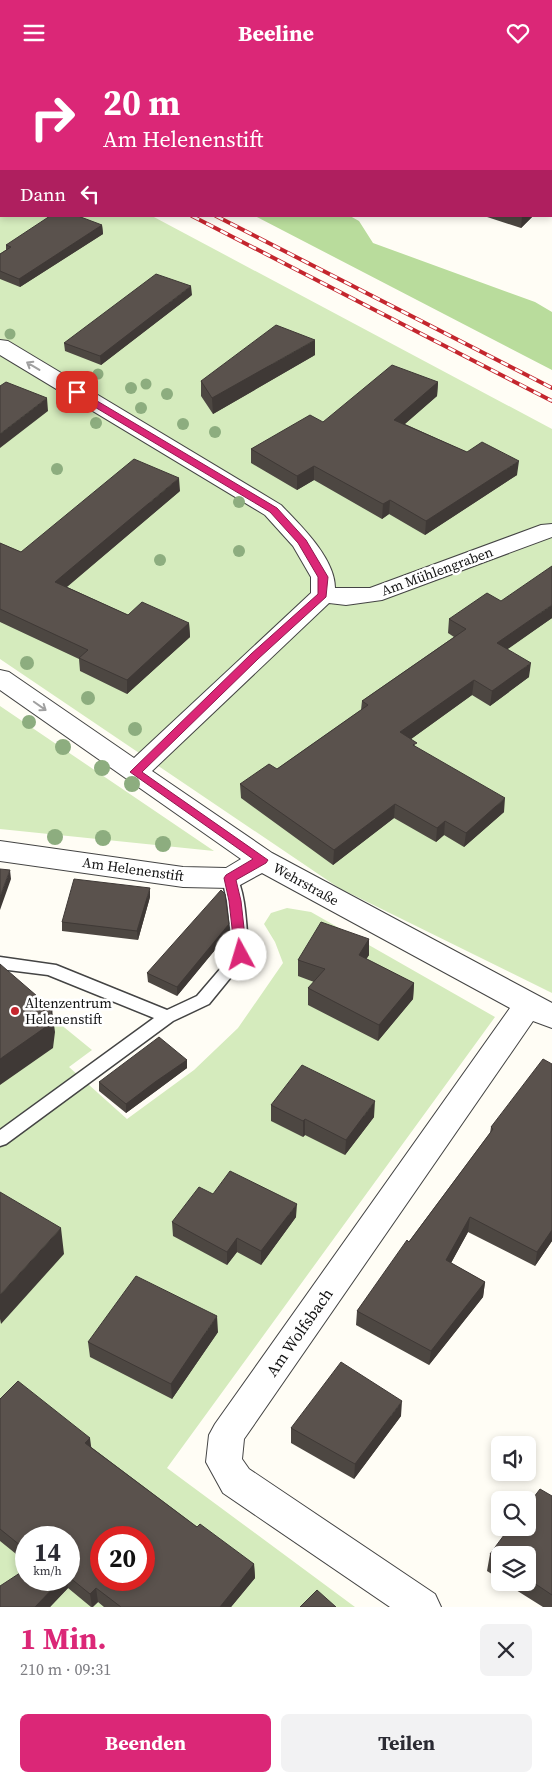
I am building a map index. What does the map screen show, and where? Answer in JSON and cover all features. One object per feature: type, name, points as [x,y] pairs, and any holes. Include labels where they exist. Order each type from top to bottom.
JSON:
[{"type":"street","points":[[0,347],[273,510],[307,549],[323,577],[323,595],[135,772]]},
{"type":"street","name":"Am Mühlengraben","points":[[323,595],[346,597],[373,595],[549,530]]},
{"type":"street","name":"Wehrstraße","points":[[0,678],[262,860],[540,1011]]},
{"type":"street","name":"Am Helenenstift","points":[[0,851],[183,877],[230,878]]},
{"type":"street","points":[[230,878],[262,860]]},
{"type":"street","name":"Am Wolfsbach","points":[[422,1607],[236,1481],[224,1462],[227,1435],[540,1011]]},
{"type":"lane","points":[[0,1139],[167,1017],[203,1000],[241,955],[235,901],[230,878]]},
{"type":"lane","points":[[0,963],[50,969],[167,1017]]},
{"type":"green space","points":[[0,217],[154,217],[552,429],[552,993],[339,888],[0,659]]},
{"type":"green space","points":[[257,217],[352,217],[359,221],[373,243],[535,302],[552,312],[552,370]]},
{"type":"green space","points":[[0,706],[214,851],[0,829]]},
{"type":"green space","points":[[287,908],[311,912],[495,1017],[167,1468],[355,1607],[0,1607],[0,975],[92,1050],[69,1067],[127,1119],[194,1070],[238,1028],[283,963],[275,942],[264,924],[271,913]]},
{"type":"building","points":[[48,217],[81,217],[102,225],[19,279],[0,271],[0,254],[11,247],[6,245]]},
{"type":"building","points":[[156,274],[191,286],[100,356],[64,343]]},
{"type":"building","points":[[276,325],[315,340],[212,398],[201,381]]},
{"type":"building","points":[[392,365],[438,382],[394,420],[467,452],[482,442],[519,461],[426,521],[390,500],[383,504],[314,466],[297,476],[251,449],[310,415],[323,422]]},
{"type":"building","points":[[6,382],[47,398],[0,434],[0,386]]},
{"type":"building","points":[[134,459],[179,478],[55,582],[128,615],[142,602],[189,623],[127,680],[79,658],[88,650],[0,609],[0,543],[21,552]]},
{"type":"building","points":[[552,566],[552,605],[497,643],[531,663],[492,691],[474,680],[400,732],[417,743],[413,745],[505,798],[466,833],[445,821],[437,828],[395,804],[334,850],[240,784],[269,764],[277,769],[368,705],[362,701],[466,629],[449,619],[487,593],[501,601]]},
{"type":"building","points":[[0,869],[10,870],[0,897]]},
{"type":"building","points":[[74,879],[150,888],[137,931],[62,922]]},
{"type":"building","points":[[221,890],[225,894],[229,924],[177,987],[147,973]]},
{"type":"building","points":[[321,922],[369,939],[359,955],[414,983],[379,1025],[308,988],[325,969],[298,960]]},
{"type":"building","name":"Altenzentrum Helenenstift","points":[[0,964],[52,1009],[50,1024],[0,1059]]},
{"type":"building","points":[[159,1037],[187,1060],[126,1104],[99,1082]]},
{"type":"building","points":[[543,1059],[552,1064],[552,1230],[537,1252],[470,1217],[446,1260],[485,1282],[431,1351],[357,1311],[407,1240],[409,1242],[493,1129],[491,1127]]},
{"type":"building","points":[[302,1065],[375,1101],[346,1140],[305,1119],[303,1121],[271,1105]]},
{"type":"building","points":[[230,1171],[297,1204],[261,1251],[237,1238],[227,1252],[172,1222],[199,1187],[213,1194]]},
{"type":"building","points":[[0,1192],[61,1228],[0,1295]]},
{"type":"building","points":[[136,1276],[217,1316],[171,1384],[88,1342]]},
{"type":"building","points":[[341,1362],[402,1401],[355,1464],[291,1428]]},
{"type":"building","points":[[18,1381],[90,1438],[85,1443],[197,1527],[200,1524],[254,1564],[220,1607],[121,1607],[100,1591],[155,1591],[155,1526],[90,1526],[90,1591],[93,1591],[90,1594],[80,1586],[80,1526],[15,1526],[15,1541],[0,1529],[0,1399]]},
{"type":"building","points":[[540,1489],[552,1496],[552,1595],[536,1584],[536,1546],[496,1546],[503,1536],[536,1536],[536,1494]]},
{"type":"building","points":[[15,1576],[15,1591],[50,1591],[35,1607],[0,1607],[0,1586]]},
{"type":"building","points":[[317,1590],[336,1607],[300,1607]]},
{"type":"railway","points":[[194,217],[552,401]]},
{"type":"railway","points":[[218,217],[552,388]]},
{"type":"place","name":"Altenzentrum Helenenstift","points":[[15,1011]]},
{"type":"route","points":[[77,392],[273,510],[302,542],[323,577],[323,595],[135,772],[262,860],[230,878],[235,901],[241,955]]}]
